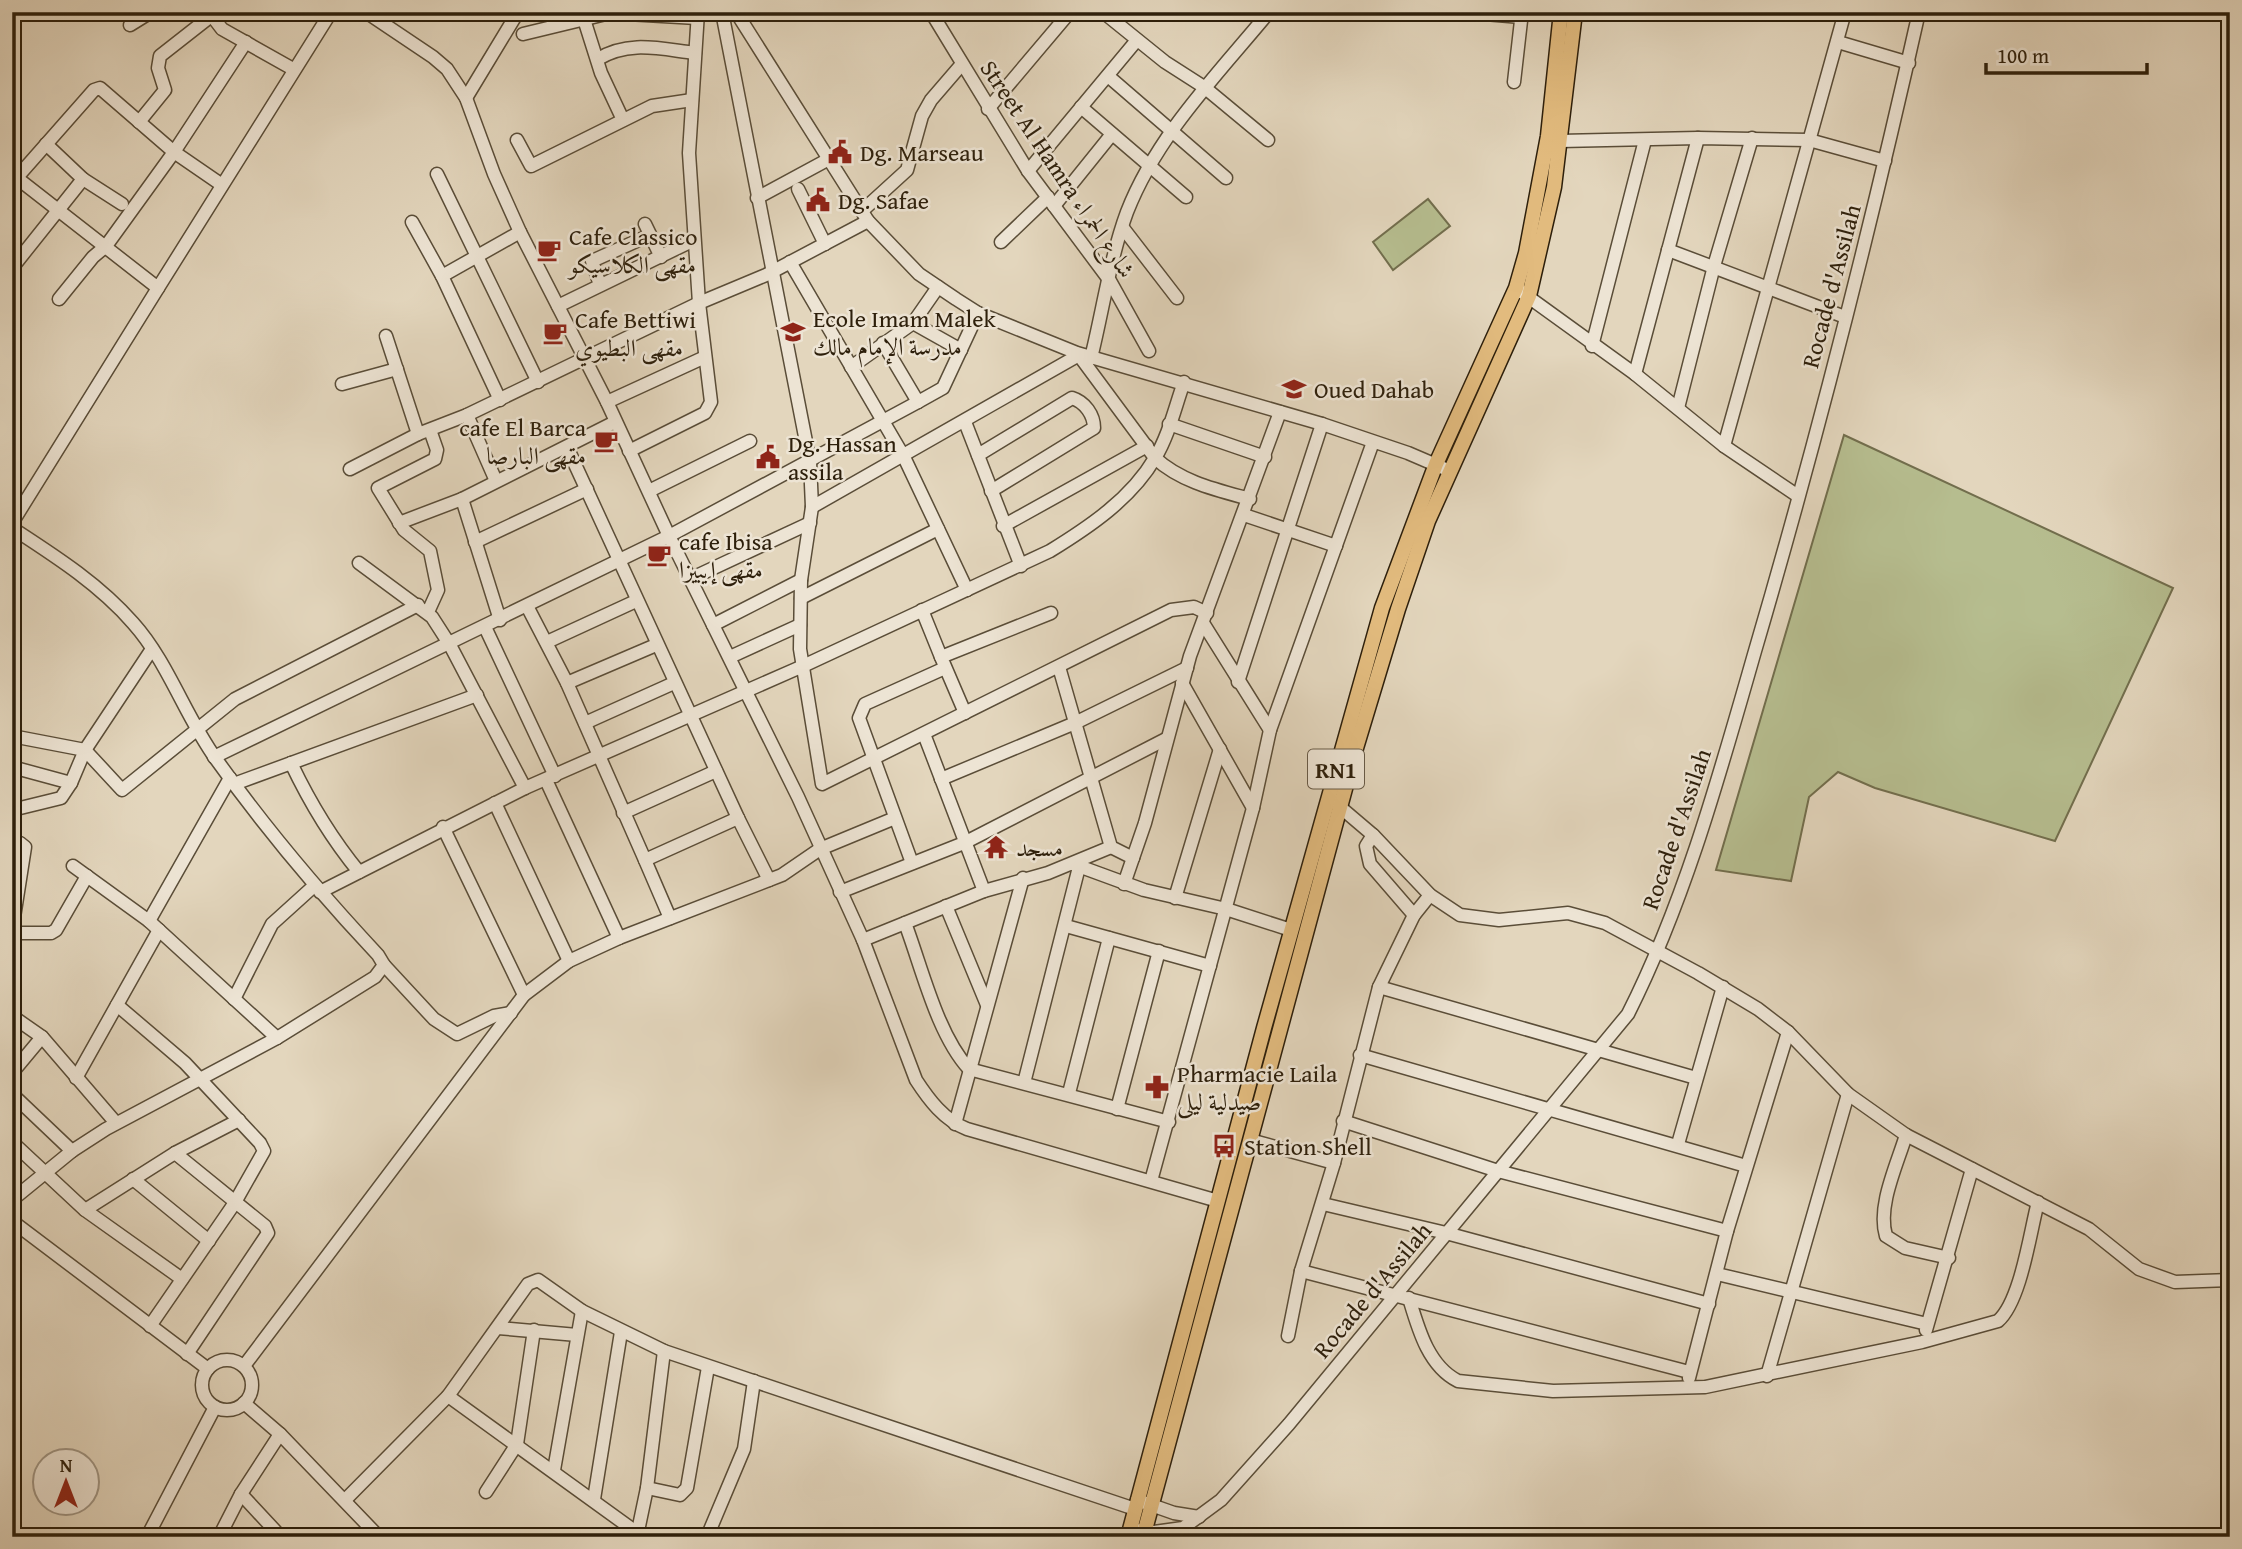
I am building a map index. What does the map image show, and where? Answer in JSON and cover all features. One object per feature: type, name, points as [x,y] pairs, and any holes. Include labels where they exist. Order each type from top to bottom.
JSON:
[{"type":"main road","name":"RN1","points":[[1136,1533],[1136,1504],[1291,930],[1382,608],[1436,464],[1522,292],[1546,149],[1561,12]]},
{"type":"main road","name":"RN1","points":[[1136,1533],[1152,1506],[1340,806],[1415,555],[1522,292],[1555,187],[1576,12]]},
{"type":"street","points":[[130,25],[151,12]]},
{"type":"street","points":[[12,523],[331,12]]},
{"type":"street","points":[[366,12],[447,69],[466,98],[494,174],[520,232],[607,402],[668,536],[798,797],[863,940],[916,1080],[929,1100],[955,1124],[1018,1146],[1218,1201]]},
{"type":"street","points":[[466,98],[518,12]]},
{"type":"street","points":[[722,12],[810,462],[812,507],[801,580],[800,625],[803,666],[822,784],[1171,610],[1194,607],[1205,618],[1238,682],[1270,730]]},
{"type":"street","points":[[736,12],[865,216],[896,252],[938,286],[978,313],[1083,355],[1322,424],[1450,471]]},
{"type":"street","name":"Street Al Hamra شارع الحمراء","points":[[931,12],[988,110],[1028,171],[1110,281],[1149,351]]},
{"type":"street","points":[[988,110],[1070,12]]},
{"type":"street","points":[[1104,12],[1137,40],[1204,87],[1268,140]]},
{"type":"street","points":[[812,507],[1083,355],[1110,281],[1122,228],[1149,166],[1204,87],[1269,12]]},
{"type":"street","points":[[1461,12],[1522,15],[1514,82]]},
{"type":"street","points":[[1724,446],[1771,287],[1845,12]]},
{"type":"street","name":"Rocade d'Assilah","points":[[1136,1533],[1183,1528],[1216,1506],[1264,1452],[1628,1014],[1656,951],[1735,721],[1845,317],[1909,63],[1919,12]]},
{"type":"street","points":[[523,34],[583,16],[610,13],[698,15],[689,153],[699,303],[710,409],[629,451]]},
{"type":"street","points":[[139,122],[164,90],[158,68],[160,56],[210,14],[222,29],[293,69]]},
{"type":"street","points":[[583,16],[623,120]]},
{"type":"street","points":[[1028,171],[1137,40]]},
{"type":"street","points":[[59,299],[93,257],[106,246],[174,152],[246,42]]},
{"type":"street","points":[[1838,42],[1909,63]]},
{"type":"street","points":[[598,59],[615,48],[631,47],[695,53]]},
{"type":"street","points":[[350,469],[424,432],[538,382],[699,303],[771,272],[825,244],[865,216],[907,170],[927,108],[962,64]]},
{"type":"street","points":[[1108,76],[1226,178]]},
{"type":"street","points":[[158,288],[106,246],[15,181],[94,90],[100,88],[174,152],[222,185]]},
{"type":"street","points":[[516,141],[530,166],[652,106],[692,100]]},
{"type":"street","points":[[1081,107],[1186,197]]},
{"type":"street","points":[[1001,242],[1051,202],[1112,134]]},
{"type":"street","points":[[1560,141],[1698,138],[1809,140],[1885,161]]},
{"type":"street","points":[[1634,374],[1698,138]]},
{"type":"street","points":[[1678,408],[1714,266],[1752,138]]},
{"type":"street","points":[[1591,346],[1645,140]]},
{"type":"street","points":[[47,144],[83,180],[122,204]]},
{"type":"street","points":[[757,198],[830,159]]},
{"type":"street","points":[[437,174],[538,382]]},
{"type":"street","points":[[16,263],[83,180]]},
{"type":"street","points":[[798,189],[825,244]]},
{"type":"street","points":[[412,222],[442,276],[500,400]]},
{"type":"street","points":[[1122,228],[1177,298]]},
{"type":"street","points":[[600,285],[592,261],[648,229],[661,257]]},
{"type":"street","points":[[442,276],[520,232]]},
{"type":"street","points":[[558,306],[694,240]]},
{"type":"street","points":[[1668,250],[1845,317]]},
{"type":"street","points":[[790,262],[904,457],[967,590]]},
{"type":"street","points":[[851,367],[913,323],[938,286]]},
{"type":"street","points":[[1522,292],[1591,346],[1634,374],[1724,446],[1798,496]]},
{"type":"street","points":[[214,757],[450,645],[668,536],[810,462],[943,388],[978,313]]},
{"type":"street","points":[[913,323],[961,350]]},
{"type":"street","points":[[12,736],[85,750],[122,790],[235,699],[423,609],[438,590],[430,551],[400,523],[378,488],[435,459],[437,450],[424,432],[386,336]]},
{"type":"street","points":[[884,343],[918,402]]},
{"type":"street","points":[[1083,355],[1155,458],[1178,475],[1250,499]]},
{"type":"street","points":[[607,402],[705,357]]},
{"type":"street","points":[[342,384],[397,369]]},
{"type":"street","points":[[234,999],[272,924],[317,889],[359,872],[443,827],[525,788],[803,666],[1021,566],[1082,531],[1126,495],[1155,458],[1184,382]]},
{"type":"street","points":[[978,454],[1072,398],[1084,405],[1093,421],[1094,428],[991,491]]},
{"type":"street","points":[[1124,884],[1182,683],[1280,412]]},
{"type":"street","points":[[467,415],[496,481]]},
{"type":"street","points":[[400,523],[462,499],[615,422]]},
{"type":"street","points":[[965,422],[1003,526],[1021,566]]},
{"type":"street","points":[[1170,424],[1265,457]]},
{"type":"street","points":[[1238,682],[1322,424]]},
{"type":"street","points":[[649,491],[750,441]]},
{"type":"street","points":[[1151,1181],[1253,808],[1270,730],[1373,442]]},
{"type":"street","points":[[1003,526],[1147,446]]},
{"type":"street","points":[[567,447],[689,716],[769,880]]},
{"type":"street","points":[[475,542],[587,489]]},
{"type":"street","points":[[462,499],[500,620]]},
{"type":"street","points":[[1244,515],[1336,546]]},
{"type":"street","points":[[690,579],[810,523]]},
{"type":"street","points":[[12,528],[77,571],[133,622],[152,649],[214,757],[232,781],[317,889],[434,1019],[457,1034],[494,1016],[511,1013]]},
{"type":"street","points":[[801,598],[938,529]]},
{"type":"street","points":[[359,563],[423,609],[450,645],[525,788]]},
{"type":"street","points":[[713,625],[801,580]]},
{"type":"street","points":[[547,642],[636,601]]},
{"type":"street","points":[[527,606],[567,683],[670,918]]},
{"type":"street","points":[[922,610],[965,713]]},
{"type":"street","points":[[912,863],[872,758],[859,711],[865,704],[943,662],[1051,613]]},
{"type":"street","points":[[730,657],[800,625]]},
{"type":"street","points":[[485,627],[619,938]]},
{"type":"street","points":[[567,683],[656,645]]},
{"type":"street","points":[[12,810],[61,798],[71,783],[85,750],[152,649]]},
{"type":"street","points":[[1059,667],[1111,848],[1133,858]]},
{"type":"street","points":[[941,779],[1075,723],[1187,668]]},
{"type":"street","points":[[585,723],[674,683]]},
{"type":"street","points":[[1182,683],[1253,808]]},
{"type":"street","points":[[76,1078],[117,1005],[154,925],[232,781],[291,763],[477,695]]},
{"type":"street","points":[[925,734],[984,891]]},
{"type":"street","points":[[840,892],[964,843],[1090,775],[1166,739]]},
{"type":"street","points":[[1175,898],[1220,750]]},
{"type":"street","points":[[291,763],[309,801],[336,844],[359,872]]},
{"type":"street","points":[[12,767],[71,783]]},
{"type":"street","points":[[623,813],[716,771]]},
{"type":"street","points":[[1328,797],[1373,835],[1430,895],[1460,915],[1477,920],[1569,913],[1588,917],[1723,987],[1788,1032],[1849,1094],[1906,1135],[2089,1229],[2139,1269],[2175,1282],[2230,1280]]},
{"type":"street","points":[[495,803],[569,961]]},
{"type":"street","points":[[645,860],[738,818]]},
{"type":"street","points":[[244,1366],[524,995],[569,961],[619,938],[769,880],[796,867],[820,849],[895,818]]},
{"type":"street","points":[[443,827],[524,995]]},
{"type":"street","points":[[1373,835],[1366,846],[1370,864],[1414,915]]},
{"type":"street","points":[[12,845],[20,843],[25,847],[12,932],[51,933],[56,930],[87,876]]},
{"type":"street","points":[[863,940],[984,891],[1076,865],[1111,848]]},
{"type":"street","points":[[1076,865],[1124,884],[1226,909],[1291,930]]},
{"type":"street","points":[[1024,1083],[1066,926],[1076,865]]},
{"type":"street","points":[[73,866],[154,925],[277,1038]]},
{"type":"street","points":[[955,1124],[1023,878]]},
{"type":"street","points":[[1288,1336],[1301,1271],[1323,1204],[1379,987],[1414,915],[1430,895]]},
{"type":"street","points":[[946,906],[987,1005]]},
{"type":"street","points":[[905,923],[947,1035],[957,1055],[969,1069],[1069,1093],[1116,1109],[1169,1122]]},
{"type":"street","points":[[1066,926],[1210,966]]},
{"type":"street","points":[[1069,1093],[1109,938]]},
{"type":"street","points":[[1116,1109],[1159,951]]},
{"type":"street","points":[[12,1200],[72,1151],[116,1123],[277,1038],[375,977],[384,965]]},
{"type":"street","points":[[1379,987],[1597,1052],[1696,1078]]},
{"type":"street","points":[[1678,1144],[1723,987]]},
{"type":"street","points":[[117,1005],[201,1079],[264,1151],[234,1203],[150,1326]]},
{"type":"street","points":[[12,1016],[42,1037],[116,1123]]},
{"type":"street","points":[[1689,1387],[1689,1372],[1727,1231],[1788,1032]]},
{"type":"street","points":[[12,1073],[42,1037]]},
{"type":"street","points":[[1360,1055],[1678,1144],[1746,1166]]},
{"type":"street","points":[[12,1094],[72,1151]]},
{"type":"street","points":[[1767,1376],[1849,1094]]},
{"type":"street","points":[[85,1210],[175,1153],[239,1120]]},
{"type":"street","points":[[1343,1121],[1498,1171],[1727,1231]]},
{"type":"street","points":[[1906,1135],[1885,1205],[1883,1226],[1886,1236],[1905,1248],[1949,1258]]},
{"type":"street","points":[[1250,1140],[1334,1163]]},
{"type":"street","points":[[12,1142],[85,1210],[183,1279]]},
{"type":"street","points":[[175,1153],[265,1226],[267,1238],[187,1354]]},
{"type":"street","points":[[1922,1342],[1949,1258],[1972,1169]]},
{"type":"street","points":[[133,1180],[209,1241]]},
{"type":"street","points":[[1409,1298],[1431,1353],[1447,1376],[1485,1387],[1553,1391],[1689,1387],[1767,1376],[1988,1326],[2006,1314],[2038,1202]]},
{"type":"street","points":[[1323,1204],[1447,1233],[1709,1304]]},
{"type":"street","points":[[12,1221],[208,1369]]},
{"type":"street","points":[[1301,1271],[1689,1372]]},
{"type":"street","points":[[1717,1274],[1927,1324]]},
{"type":"street","points":[[346,1499],[448,1396],[532,1281],[545,1283],[582,1311],[621,1332],[708,1367],[1136,1504],[1199,1517]]},
{"type":"street","points":[[554,1470],[582,1311]]},
{"type":"street","points":[[498,1328],[577,1335]]},
{"type":"street","points":[[486,1492],[517,1444],[534,1330]]},
{"type":"street","points":[[594,1499],[621,1332]]},
{"type":"street","points":[[448,1396],[640,1534],[664,1351]]},
{"type":"street","points":[[221,1361],[237,1362],[244,1366],[249,1372],[252,1388],[244,1403],[230,1410],[215,1407],[202,1390],[208,1369],[221,1361]]},
{"type":"street","points":[[647,1488],[680,1495],[687,1488],[708,1367]]},
{"type":"street","points":[[707,1537],[744,1449],[754,1381]]},
{"type":"street","points":[[244,1403],[346,1499],[379,1537]]},
{"type":"street","points":[[146,1537],[215,1407]]},
{"type":"street","points":[[219,1537],[241,1494],[280,1434]]},
{"type":"street","points":[[241,1494],[281,1537]]},
{"type":"green space","points":[[1428,199],[1450,226],[1393,270],[1373,242]]},
{"type":"green space","points":[[1844,435],[2173,588],[2055,841],[1875,788],[1838,772],[1809,797],[1791,881],[1716,870]]},
{"type":"place","name":"Dg. Marseau","points":[[840,152]]},
{"type":"place","name":"Dg. Safae","points":[[818,200]]},
{"type":"place","name":"Cafe Classico مقهى الكلاسيكو","points":[[549,250]]},
{"type":"place","name":"Ecole Imam Malek مدرسة الإمام مالك","points":[[793,332]]},
{"type":"place","name":"Cafe Bettiwi مقهى البطيوي","points":[[555,333]]},
{"type":"place","name":"Oued Dahab","points":[[1294,389]]},
{"type":"place","name":"cafe El Barca مقهى البارصا","points":[[606,441]]},
{"type":"place","name":"Dg. Hassan assila","points":[[768,457]]},
{"type":"place","name":"cafe Ibisa مقهى إيبيزا","points":[[659,555]]},
{"type":"place","name":"مسجد","points":[[996,847]]},
{"type":"place","name":"Pharmacie Laila صيدلية ليلى","points":[[1157,1087]]},
{"type":"place","name":"Station Shell","points":[[1224,1146]]}]
